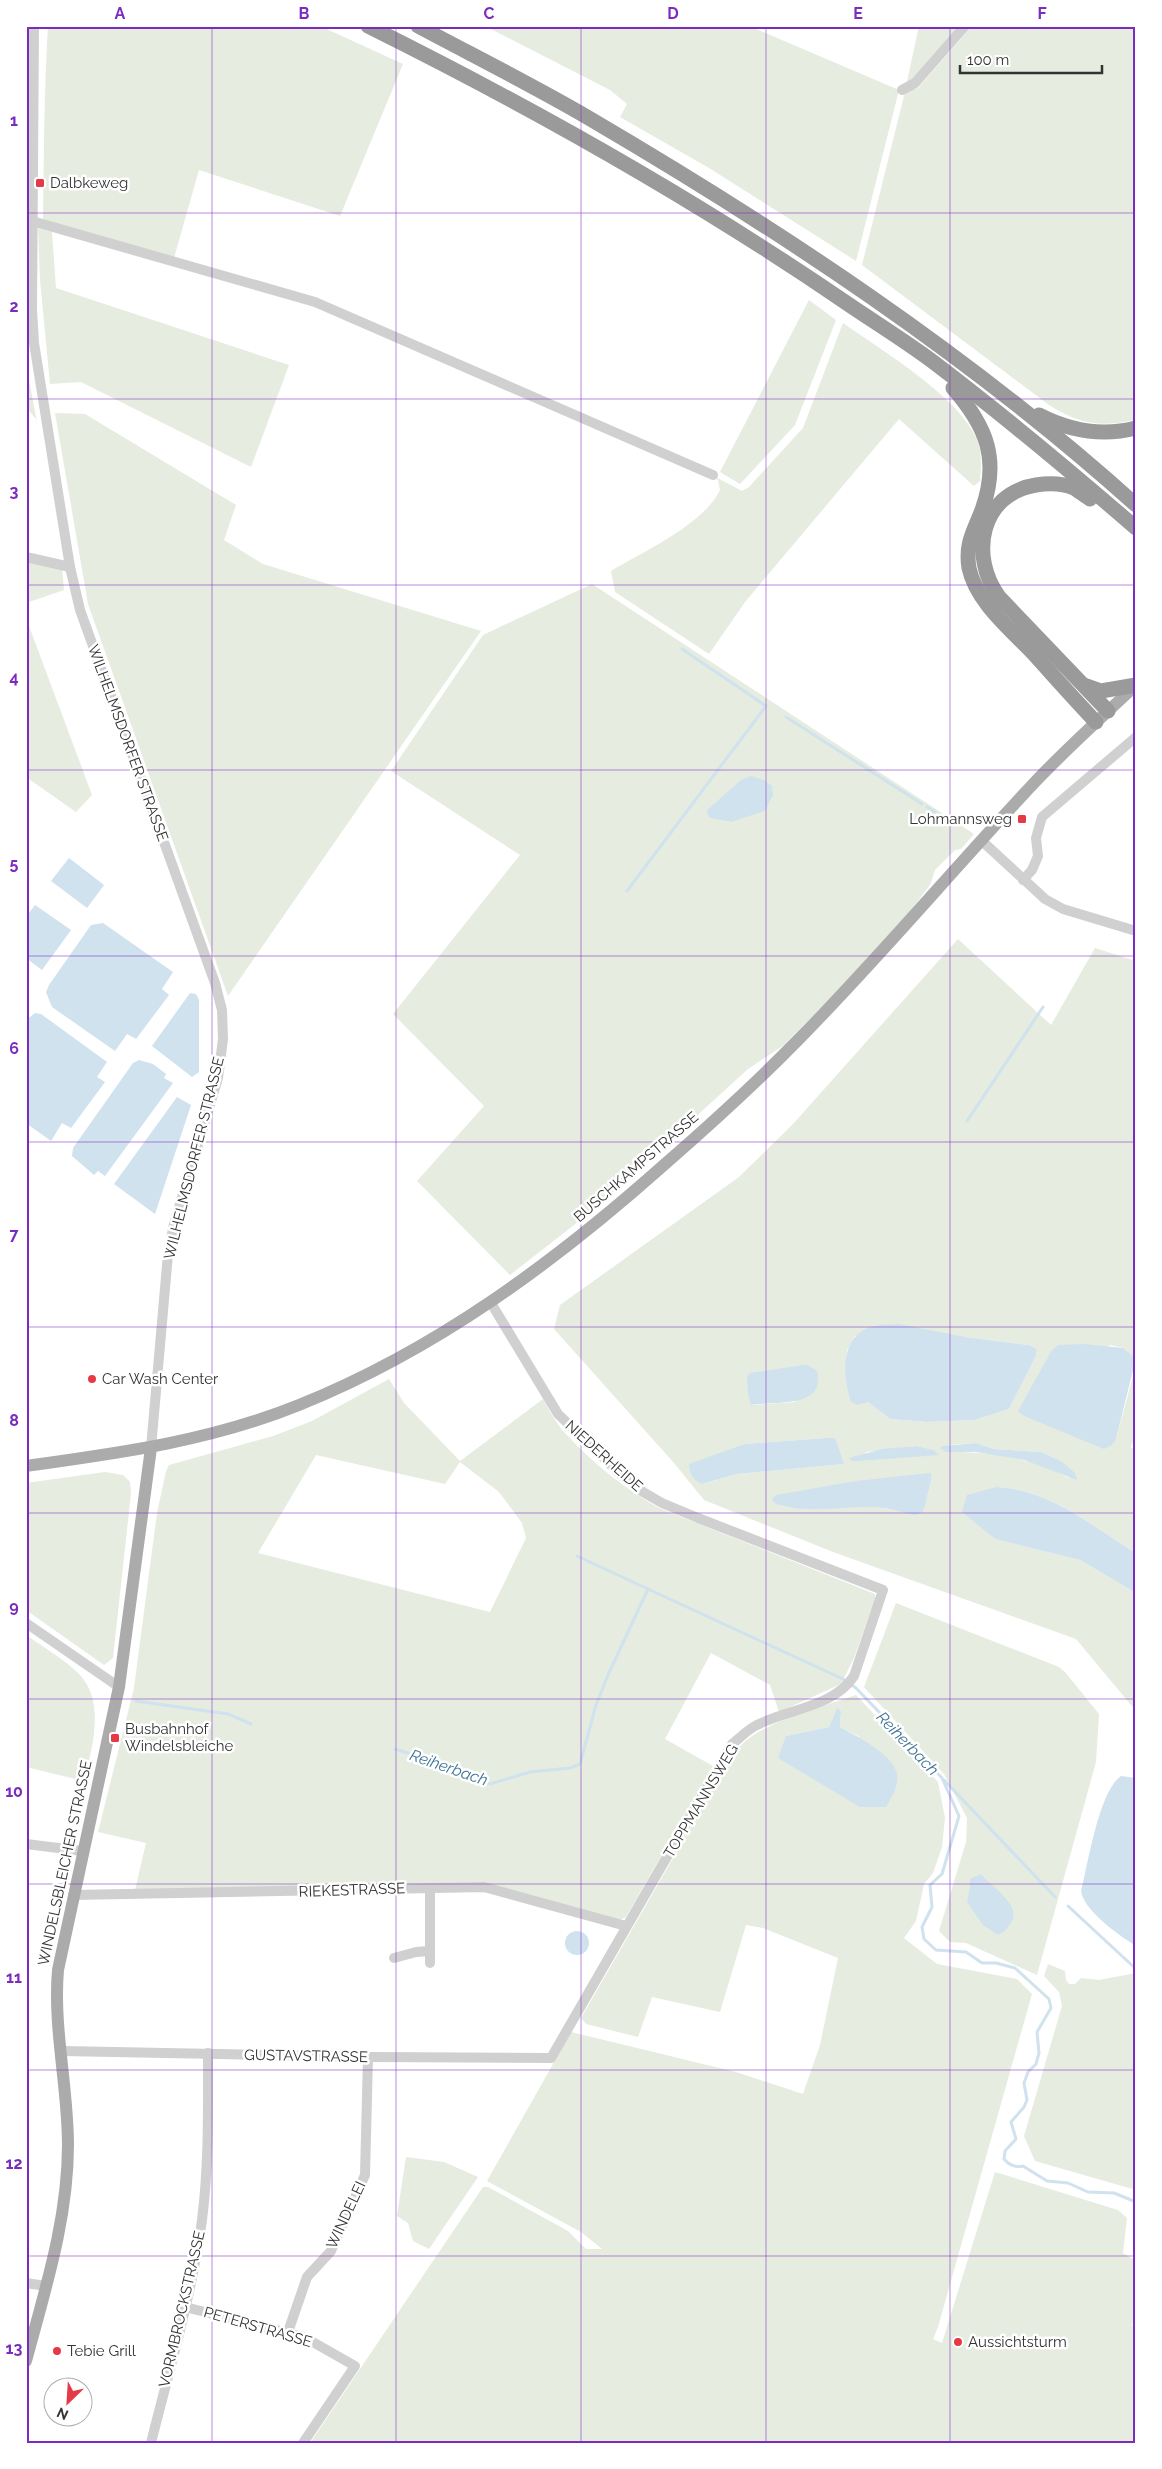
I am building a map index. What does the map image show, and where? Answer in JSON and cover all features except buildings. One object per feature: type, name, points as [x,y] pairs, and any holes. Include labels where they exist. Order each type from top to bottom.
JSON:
[{"type":"highway","points":[[368,26],[498,94],[679,194],[799,270],[930,360],[1040,446],[1136,528]]},
{"type":"highway","points":[[418,26],[585,116],[695,183],[872,298],[1012,401],[1136,505]]},
{"type":"highway","points":[[930,360],[967,402],[979,422],[987,443],[990,467],[988,489],[972,531],[968,549],[969,568],[976,586],[991,608],[1096,722]]},
{"type":"highway","points":[[1012,401],[1063,426],[1087,432],[1119,432],[1136,428]]},
{"type":"highway","points":[[1108,711],[989,584],[981,557],[984,530],[990,516],[1008,497],[1032,486],[1054,484],[1074,488],[1097,504],[1136,540]]},
{"type":"highway","points":[[1081,684],[1093,690],[1101,691],[1136,685]]},
{"type":"main road","name":"BUSCHKAMPSTRASSE","points":[[26,1466],[152,1448],[228,1429],[314,1399],[406,1354],[491,1303],[560,1253],[706,1128],[799,1040],[1035,783],[1136,685]]},
{"type":"main road","name":"WINDELSBLEICHER STRASSE","points":[[26,2361],[59,2230],[67,2164],[67,2110],[57,1979],[82,1852],[119,1687],[152,1448]]},
{"type":"street","name":"WILHELMSDORFER STRASSE","points":[[34,26],[29,219],[34,343],[70,567],[80,610],[216,983],[222,1010],[223,1039],[218,1078],[174,1224],[168,1254],[152,1448]]},
{"type":"street","points":[[902,90],[915,83],[965,26]]},
{"type":"street","points":[[29,219],[315,302],[713,475]]},
{"type":"street","points":[[26,557],[70,567]]},
{"type":"street","points":[[1023,880],[1032,870],[1038,856],[1036,838],[1042,817],[1136,737]]},
{"type":"street","points":[[982,841],[1044,899],[1063,909],[1136,931]]},
{"type":"street","name":"NIEDERHEIDE","points":[[491,1303],[558,1414],[620,1474],[644,1492],[662,1503],[698,1518],[883,1590]]},
{"type":"street","name":"TOPPMANNSWEG","points":[[551,2058],[732,1744],[756,1725],[835,1695],[848,1686],[854,1676],[883,1590]]},
{"type":"street","points":[[26,1623],[119,1687]]},
{"type":"street","points":[[26,1844],[82,1852]]},
{"type":"street","name":"RIEKESTRASSE","points":[[73,1895],[484,1887],[626,1926]]},
{"type":"street","points":[[430,1888],[430,1963]]},
{"type":"street","points":[[394,1958],[416,1952],[430,1951]]},
{"type":"street","name":"GUSTAVSTRASSE","points":[[62,2051],[368,2057],[551,2058]]},
{"type":"street","name":"VORMBROCKSTRASSE","points":[[151,2443],[185,2307],[200,2234],[207,2157],[208,2053]]},
{"type":"street","name":"WINDELEI","points":[[288,2332],[303,2283],[331,2251],[366,2175],[368,2057]]},
{"type":"street","points":[[26,2283],[46,2286]]},
{"type":"street","name":"PETERSTRASSE","points":[[185,2307],[288,2332],[317,2343],[355,2366],[303,2443]]},
{"type":"shaded area","points":[[48,26],[320,26],[403,64],[340,216],[199,170],[174,258],[43,220]]},
{"type":"shaded area","points":[[485,26],[749,26],[899,90],[856,261],[709,168],[620,117],[627,104],[610,90]]},
{"type":"shaded area","points":[[919,26],[960,26],[906,86]]},
{"type":"shaded area","points":[[972,26],[1136,26],[1136,420],[1101,424],[1091,423],[1060,412],[862,265],[905,92],[918,88]]},
{"type":"shaded area","points":[[38,228],[52,232],[56,288],[289,365],[251,467],[81,382],[50,384],[40,280]]},
{"type":"shaded area","points":[[809,300],[836,320],[795,425],[740,484],[720,472]]},
{"type":"shaded area","points":[[843,323],[919,376],[955,408],[969,425],[978,442],[981,456],[980,481],[974,486],[899,419],[745,602],[709,654],[615,592],[611,571],[672,536],[700,515],[712,503],[720,490],[718,480],[712,475],[742,491],[749,487],[803,428]]},
{"type":"shaded area","points":[[26,364],[38,427],[36,419],[26,407]]},
{"type":"shaded area","points":[[55,413],[85,414],[236,505],[224,540],[263,564],[481,631],[228,996],[88,604]]},
{"type":"shaded area","points":[[26,560],[62,568],[64,590],[26,603]]},
{"type":"shaded area","points":[[592,584],[974,834],[961,849],[955,850],[935,870],[930,885],[912,909],[857,971],[784,1045],[748,1069],[597,1207],[510,1275],[417,1181],[484,1106],[393,1014],[520,855],[391,771],[483,635]],"holes":[[[720,799],[731,822],[709,818],[706,811]]]},
{"type":"shaded area","points":[[26,618],[92,795],[76,812],[26,777]]},
{"type":"shaded area","points":[[958,939],[1051,1025],[1095,948],[1136,961],[1136,1358],[1123,1348],[1110,1345],[1024,1416],[1116,1439],[1136,1365],[1134,1411],[1136,1434],[1131,1447],[1136,1451],[1136,1553],[1087,1521],[1053,1502],[1017,1490],[997,1487],[970,1517],[995,1539],[1080,1560],[1136,1593],[1136,1711],[1076,1639],[833,1552],[704,1500],[674,1463],[554,1329],[560,1305],[739,1177],[793,1124]],"holes":[[[855,1336],[965,1337],[1029,1345],[1037,1349],[1036,1356],[1009,1409],[975,1420],[927,1422],[890,1419],[868,1402],[846,1368],[847,1350]],[[802,1365],[795,1402],[752,1405],[773,1370]],[[826,1438],[839,1452],[844,1464],[737,1474],[703,1484],[745,1444]],[[976,1443],[994,1449],[1041,1452],[1061,1461],[1069,1478],[1040,1465],[1009,1457],[978,1453],[946,1452],[949,1445]],[[917,1446],[934,1450],[938,1454],[860,1461],[866,1452]],[[932,1476],[925,1507],[915,1514],[871,1506],[812,1508],[780,1506]]]},
{"type":"shaded area","points":[[389,1379],[404,1403],[460,1461],[543,1399],[561,1428],[585,1454],[621,1484],[646,1501],[659,1508],[875,1594],[875,1599],[854,1658],[841,1684],[779,1712],[770,1685],[711,1653],[665,1739],[713,1766],[626,1917],[620,1920],[483,1882],[135,1890],[146,1843],[98,1832],[134,1688],[157,1513],[166,1471],[169,1465],[273,1436],[312,1421]],"holes":[[[316,1455],[445,1484],[460,1462],[499,1492],[522,1523],[526,1538],[490,1612],[258,1553]]]},
{"type":"shaded area","points":[[105,1472],[123,1475],[130,1482],[131,1493],[113,1658],[104,1665],[26,1610],[26,1483]]},
{"type":"shaded area","points":[[896,1603],[1059,1667],[1099,1714],[1096,1762],[1037,1975],[966,1943],[950,1942],[939,1931],[966,1842],[967,1818],[944,1774],[864,1687]]},
{"type":"shaded area","points":[[26,1635],[60,1658],[79,1674],[87,1685],[95,1711],[95,1726],[84,1781],[26,1767]]},
{"type":"shaded area","points":[[856,1695],[938,1782],[945,1818],[942,1847],[933,1873],[924,1884],[916,1921],[904,1938],[937,1964],[1017,1979],[1032,1994],[933,2339],[942,2343],[995,2172],[1118,2210],[1127,2218],[1123,2253],[1136,2261],[1136,2306],[1132,2326],[1136,2327],[1136,2443],[310,2443],[483,2187],[488,2187],[568,2231],[586,2249],[602,2249],[581,2232],[487,2181],[571,2032],[736,2072],[803,2094],[820,2045],[838,1958],[763,1928],[746,1925],[720,2012],[652,1997],[638,2037],[586,2024],[581,2018],[737,1747],[736,1753],[743,1743],[771,1725]],"holes":[[[837,1709],[841,1711],[840,1727],[860,1737],[786,1736],[829,1727]]]},
{"type":"shaded area","points":[[1048,1964],[1065,1971],[1066,1980],[1069,1984],[1075,1984],[1081,1978],[1099,1980],[1136,1973],[1136,2190],[1035,2161],[1024,2136],[1062,2006],[1059,1992],[1044,1976]]},
{"type":"shaded area","points":[[406,2157],[444,2162],[478,2177],[429,2249],[413,2241],[408,2223],[397,2216]]},
{"type":"water","points":[[751,776],[764,780],[772,786],[773,795],[765,811],[731,822],[709,818],[706,811],[741,780]]},
{"type":"water","points":[[69,858],[104,885],[87,908],[51,881]]},
{"type":"water","points":[[35,905],[71,930],[42,970],[26,958],[26,917]]},
{"type":"water","points":[[103,923],[173,972],[162,989],[169,995],[136,1039],[127,1034],[115,1051],[52,1007],[46,992],[91,925]]},
{"type":"water","points":[[190,993],[196,994],[199,1000],[199,1072],[192,1077],[152,1046]]},
{"type":"water","points":[[35,1013],[41,1014],[107,1062],[97,1077],[105,1082],[71,1128],[62,1123],[51,1141],[26,1123],[26,1020]]},
{"type":"water","points":[[139,1060],[153,1064],[166,1074],[164,1078],[173,1083],[105,1176],[98,1171],[94,1175],[72,1156],[73,1148],[133,1063]]},
{"type":"water","points":[[177,1097],[191,1105],[155,1214],[114,1184]]},
{"type":"water","points":[[899,1324],[965,1337],[1029,1345],[1037,1349],[1036,1356],[1009,1409],[975,1420],[927,1422],[890,1419],[868,1402],[857,1405],[851,1402],[846,1381],[846,1359],[853,1339],[861,1332],[874,1326]]},
{"type":"water","points":[[1084,1344],[1123,1348],[1136,1358],[1116,1439],[1112,1445],[1104,1449],[1024,1416],[1018,1411],[1052,1350],[1059,1345]]},
{"type":"water","points":[[808,1365],[817,1371],[818,1383],[814,1392],[797,1401],[751,1405],[747,1376],[751,1373]]},
{"type":"water","points":[[835,1438],[844,1464],[737,1474],[702,1484],[692,1477],[690,1471],[689,1464],[745,1444]]},
{"type":"water","points":[[976,1443],[994,1449],[1041,1452],[1061,1461],[1075,1473],[1077,1480],[1024,1460],[976,1452],[946,1452],[940,1448],[943,1446]]},
{"type":"water","points":[[917,1446],[934,1450],[939,1455],[860,1461],[852,1461],[849,1458],[882,1449]]},
{"type":"water","points":[[930,1473],[932,1476],[925,1507],[921,1513],[915,1515],[874,1507],[797,1508],[774,1503],[772,1499],[776,1495],[856,1481]]},
{"type":"water","points":[[997,1487],[1036,1495],[1053,1502],[1087,1521],[1136,1553],[1136,1593],[1080,1560],[995,1539],[962,1512],[967,1495]]},
{"type":"water","points":[[837,1708],[841,1711],[840,1727],[873,1746],[894,1767],[897,1774],[896,1787],[886,1807],[860,1807],[778,1758],[786,1736],[829,1727]]},
{"type":"water","points":[[1121,1776],[1136,1778],[1136,1946],[1096,1915],[1084,1899],[1081,1891],[1095,1829],[1106,1796],[1113,1784]]},
{"type":"water","points":[[981,1874],[1009,1902],[1014,1915],[1006,1929],[998,1935],[983,1925],[967,1902],[970,1879]]},
{"type":"water","points":[[577,1931],[586,1934],[589,1943],[586,1952],[577,1955],[568,1952],[565,1943],[568,1934]]},
{"type":"waterway","points":[[627,891],[766,706],[682,649]]},
{"type":"waterway","points":[[786,717],[922,804]]},
{"type":"waterway","points":[[927,807],[935,812]]},
{"type":"waterway","points":[[967,1121],[1043,1007]]},
{"type":"waterway","points":[[577,1556],[648,1589]]},
{"type":"waterway","name":"Reiherbach","points":[[395,1749],[464,1771],[490,1784],[530,1772],[570,1768],[580,1764],[596,1705],[648,1589],[843,1679],[856,1688],[942,1778],[959,1816],[942,1874],[930,1885],[932,1907],[922,1927],[924,1939],[936,1950],[966,1952],[982,1963],[996,1963],[1015,1968],[1049,1999],[1051,2008],[1037,2032],[1039,2053],[1036,2064],[1028,2072],[1024,2083],[1027,2100],[1024,2107],[1011,2122],[1016,2139],[1005,2151],[1004,2159],[1012,2166],[1023,2166],[1047,2181],[1068,2183],[1088,2192],[1114,2193],[1136,2202]]},
{"type":"waterway","name":"Reiherbach","points":[[136,1701],[228,1714],[251,1724]]},
{"type":"waterway","points":[[944,1780],[1055,1897]]},
{"type":"waterway","points":[[1068,1906],[1136,1969]]},
{"type":"waterway","name":"Reiherbach","points":[[1136,2226],[1136,2236]]},
{"type":"place","name":"Dalbkeweg","points":[[40,183]]},
{"type":"place","name":"Lohmannsweg","points":[[1022,819]]},
{"type":"place","name":"Car Wash Center","points":[[92,1379]]},
{"type":"place","name":"Busbahnhof Windelsbleiche","points":[[115,1738]]},
{"type":"place","name":"Aussichtsturm","points":[[958,2342]]},
{"type":"place","name":"Tebie Grill","points":[[57,2351]]}]
